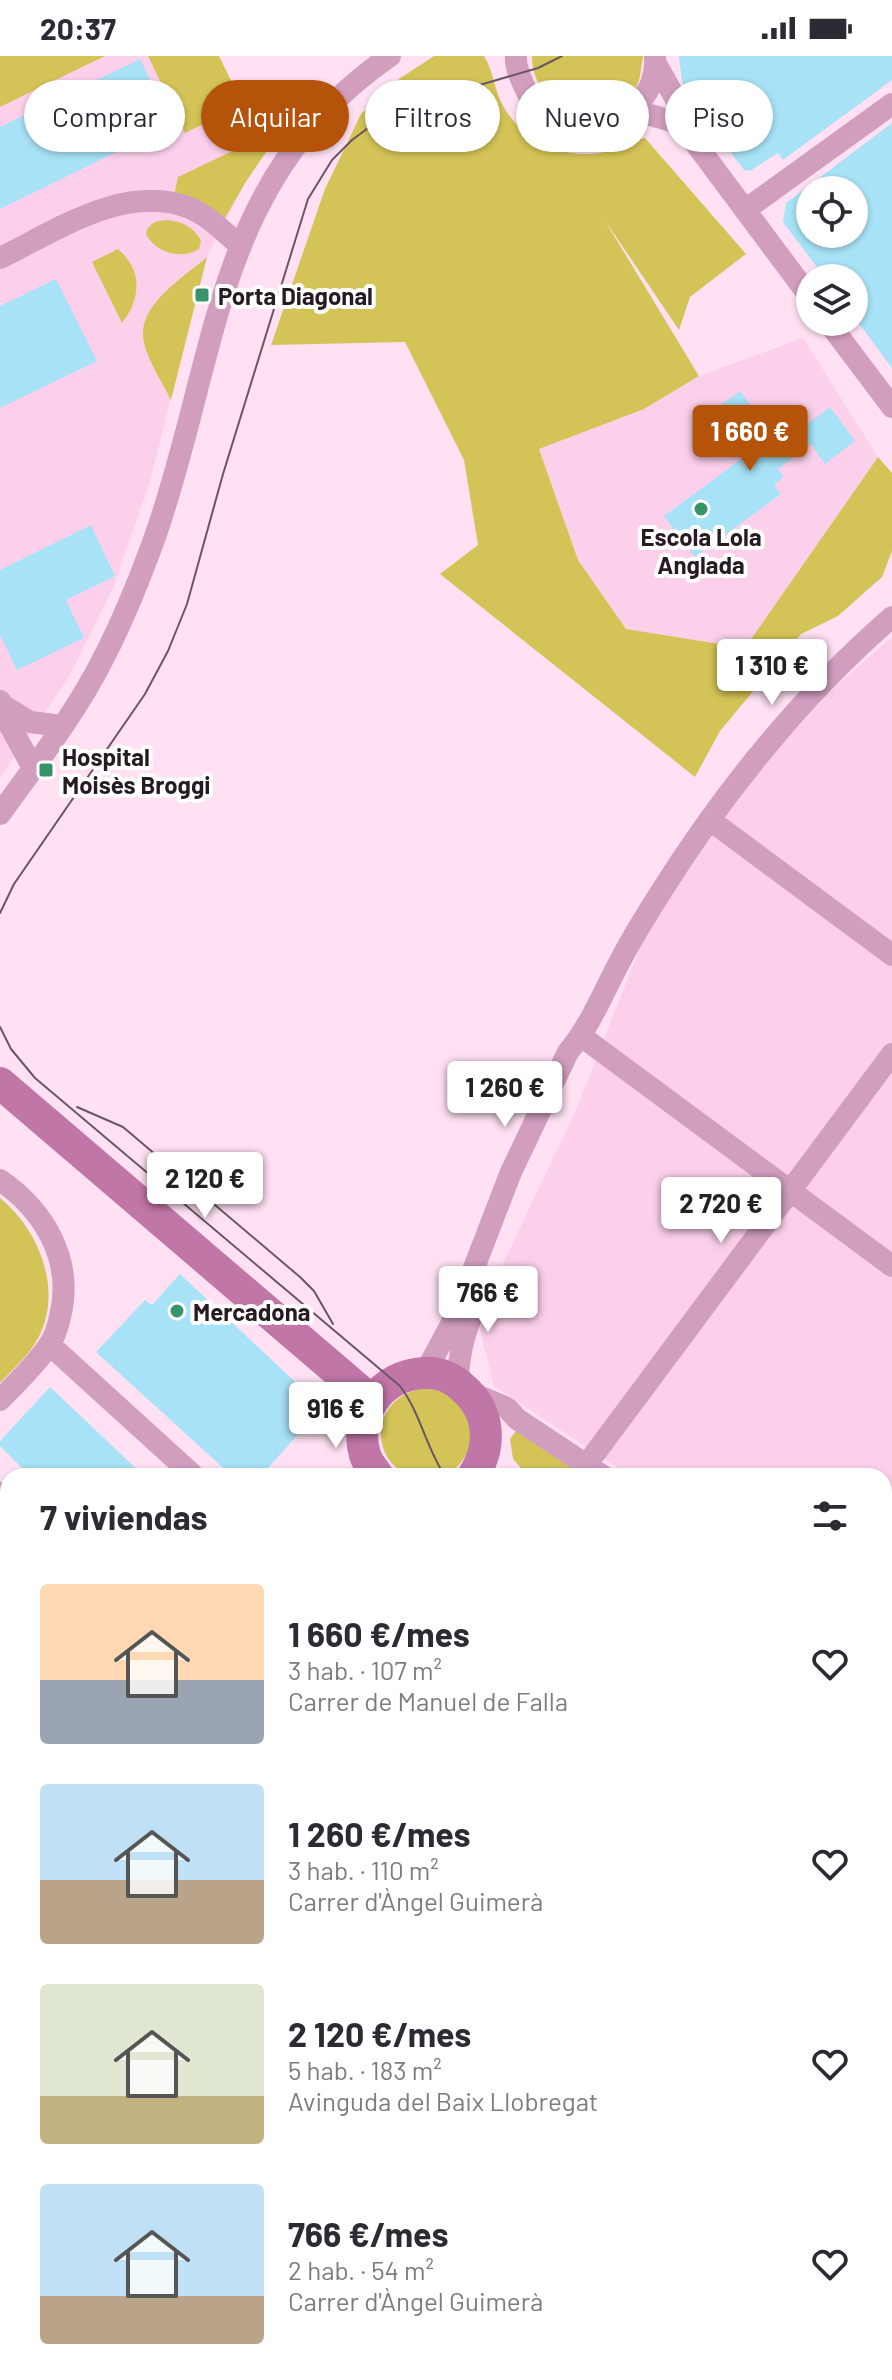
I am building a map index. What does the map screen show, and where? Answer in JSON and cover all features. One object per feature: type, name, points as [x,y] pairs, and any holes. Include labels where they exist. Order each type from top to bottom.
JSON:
[{"type":"street","points":[[0,814],[63,726],[103,659],[126,612],[156,534],[219,303],[239,245],[264,191],[319,119],[390,56]]},
{"type":"street","points":[[514,58],[522,80]]},
{"type":"street","points":[[649,89],[655,60]]},
{"type":"street","points":[[655,60],[666,80]]},
{"type":"street","points":[[745,210],[892,104]]},
{"type":"street","points":[[702,152],[796,278]]},
{"type":"street","points":[[0,258],[101,209],[146,201],[166,201],[192,209],[219,226],[239,245]]},
{"type":"street","points":[[839,336],[892,407]]},
{"type":"street","points":[[425,1373],[455,1317],[527,1135],[568,1052],[581,1036],[659,895],[710,820],[792,718],[887,630],[892,609]]},
{"type":"street","points":[[1,703],[16,716],[30,722],[63,726]]},
{"type":"street","points":[[1,703],[4,715],[33,768]]},
{"type":"street","points":[[710,820],[892,955]]},
{"type":"street","points":[[581,1036],[892,1266]]},
{"type":"street","points":[[462,1387],[458,1358],[462,1339],[545,1125],[577,1055],[581,1036]]},
{"type":"street","points":[[596,1468],[790,1191],[892,1054]]},
{"type":"street","points":[[0,1083],[372,1401]]},
{"type":"street","points":[[0,1180],[16,1191],[47,1227],[65,1280],[65,1296],[50,1345],[0,1400]]},
{"type":"street","points":[[50,1345],[185,1468]]},
{"type":"street","points":[[355,1468],[363,1420],[372,1401],[396,1381],[425,1373],[446,1376],[462,1387],[497,1428],[590,1468]]},
{"type":"street","points":[[477,1468],[497,1428]]},
{"type":"street","points":[[496,1468],[497,1428]]},
{"type":"street","points":[[361,1433],[366,1458],[373,1468]]},
{"type":"shaded area","points":[[0,56],[105,56],[56,80],[24,80],[24,95],[0,107]]},
{"type":"shaded area","points":[[105,56],[148,56],[160,80],[56,80]]},
{"type":"shaded area","points":[[148,56],[219,56],[231,80],[201,80],[201,125],[185,133],[185,80],[160,80]]},
{"type":"shaded area","points":[[434,56],[484,56],[493,80],[398,80]]},
{"type":"shaded area","points":[[532,56],[643,56],[639,80],[538,80]]},
{"type":"shaded area","points":[[24,95],[24,152],[185,152],[185,132],[201,125],[201,152],[266,152],[245,183],[207,257],[150,481],[113,588],[69,677],[0,778],[0,107]]},
{"type":"shaded area","points":[[500,99],[516,123],[516,152],[649,152],[649,143],[746,254],[690,297],[679,330],[604,219],[699,376],[644,409],[539,449],[578,560],[626,629],[745,648],[878,457],[892,473],[892,551],[882,577],[838,616],[801,634],[720,731],[695,777],[440,574],[478,545],[464,460],[405,342],[271,345],[325,189],[343,152],[349,152],[349,139],[365,110],[365,152],[500,152]]},
{"type":"shaded area","points":[[230,152],[266,152],[225,218],[174,196],[178,177]]},
{"type":"shaded area","points":[[168,220],[191,229],[201,241],[199,249],[185,254],[170,253],[150,241],[146,234],[149,227]]},
{"type":"shaded area","points":[[118,249],[132,266],[136,285],[133,304],[122,323],[92,262]]},
{"type":"shaded area","points":[[207,257],[171,400],[149,358],[143,330],[147,317],[163,294]]},
{"type":"shaded area","name":"Escola Lola Anglada","points":[[803,338],[878,457],[745,648],[626,629],[578,560],[539,449],[644,409],[699,376]]},
{"type":"shaded area","points":[[892,637],[892,1468],[618,1468],[494,1386],[477,1319],[576,1110],[645,935],[741,787],[836,686]]},
{"type":"shaded area","points":[[0,1198],[15,1212],[37,1246],[48,1286],[48,1306],[34,1345],[0,1383]]},
{"type":"shaded area","points":[[417,1390],[435,1390],[451,1397],[463,1409],[470,1425],[470,1443],[455,1468],[397,1468],[382,1443],[382,1425],[389,1409],[401,1397]]},
{"type":"shaded area","points":[[516,1431],[572,1468],[521,1468],[513,1459],[510,1439]]},
{"type":"building","points":[[679,56],[892,56],[892,80],[783,160],[778,153],[750,171],[744,170],[731,152],[773,152],[773,80],[682,80]]},
{"type":"building","points":[[140,59],[150,80],[97,80]]},
{"type":"building","points":[[24,115],[24,152],[117,152],[0,209],[0,127]]},
{"type":"building","points":[[892,123],[892,368],[868,336],[868,264],[814,264],[802,248],[868,248],[868,176],[822,176]]},
{"type":"building","points":[[796,195],[796,239],[783,222],[786,203]]},
{"type":"building","points":[[56,279],[97,361],[0,408],[0,306]]},
{"type":"building","points":[[740,391],[780,444],[830,407],[855,441],[825,464],[811,444],[778,469],[784,477],[774,485],[781,494],[695,557],[664,516],[748,454],[715,409]]},
{"type":"building","points":[[91,525],[115,576],[66,600],[84,638],[17,670],[0,635],[0,570]]},
{"type":"building","points":[[180,1274],[322,1407],[268,1468],[223,1468],[96,1352],[145,1300],[152,1305]]},
{"type":"building","points":[[50,1387],[136,1468],[22,1468],[0,1446],[0,1441]]},
{"type":"tram line","points":[[0,913],[14,884],[145,694],[168,651],[187,604],[223,474],[308,199],[332,160],[379,120],[418,103],[538,68],[562,56]]},
{"type":"tram line","points":[[0,1027],[11,1049],[35,1078],[400,1386],[441,1468]]},
{"type":"tram line","points":[[77,1107],[123,1127],[300,1277],[314,1291],[333,1324]]},
{"type":"place","name":"Porta Diagonal","points":[[202,295]]},
{"type":"place","name":"Escola Lola Anglada","points":[[701,509]]},
{"type":"place","name":"Hospital Moisès Broggi","points":[[46,770]]},
{"type":"place","name":"Mercadona","points":[[177,1311]]}]
